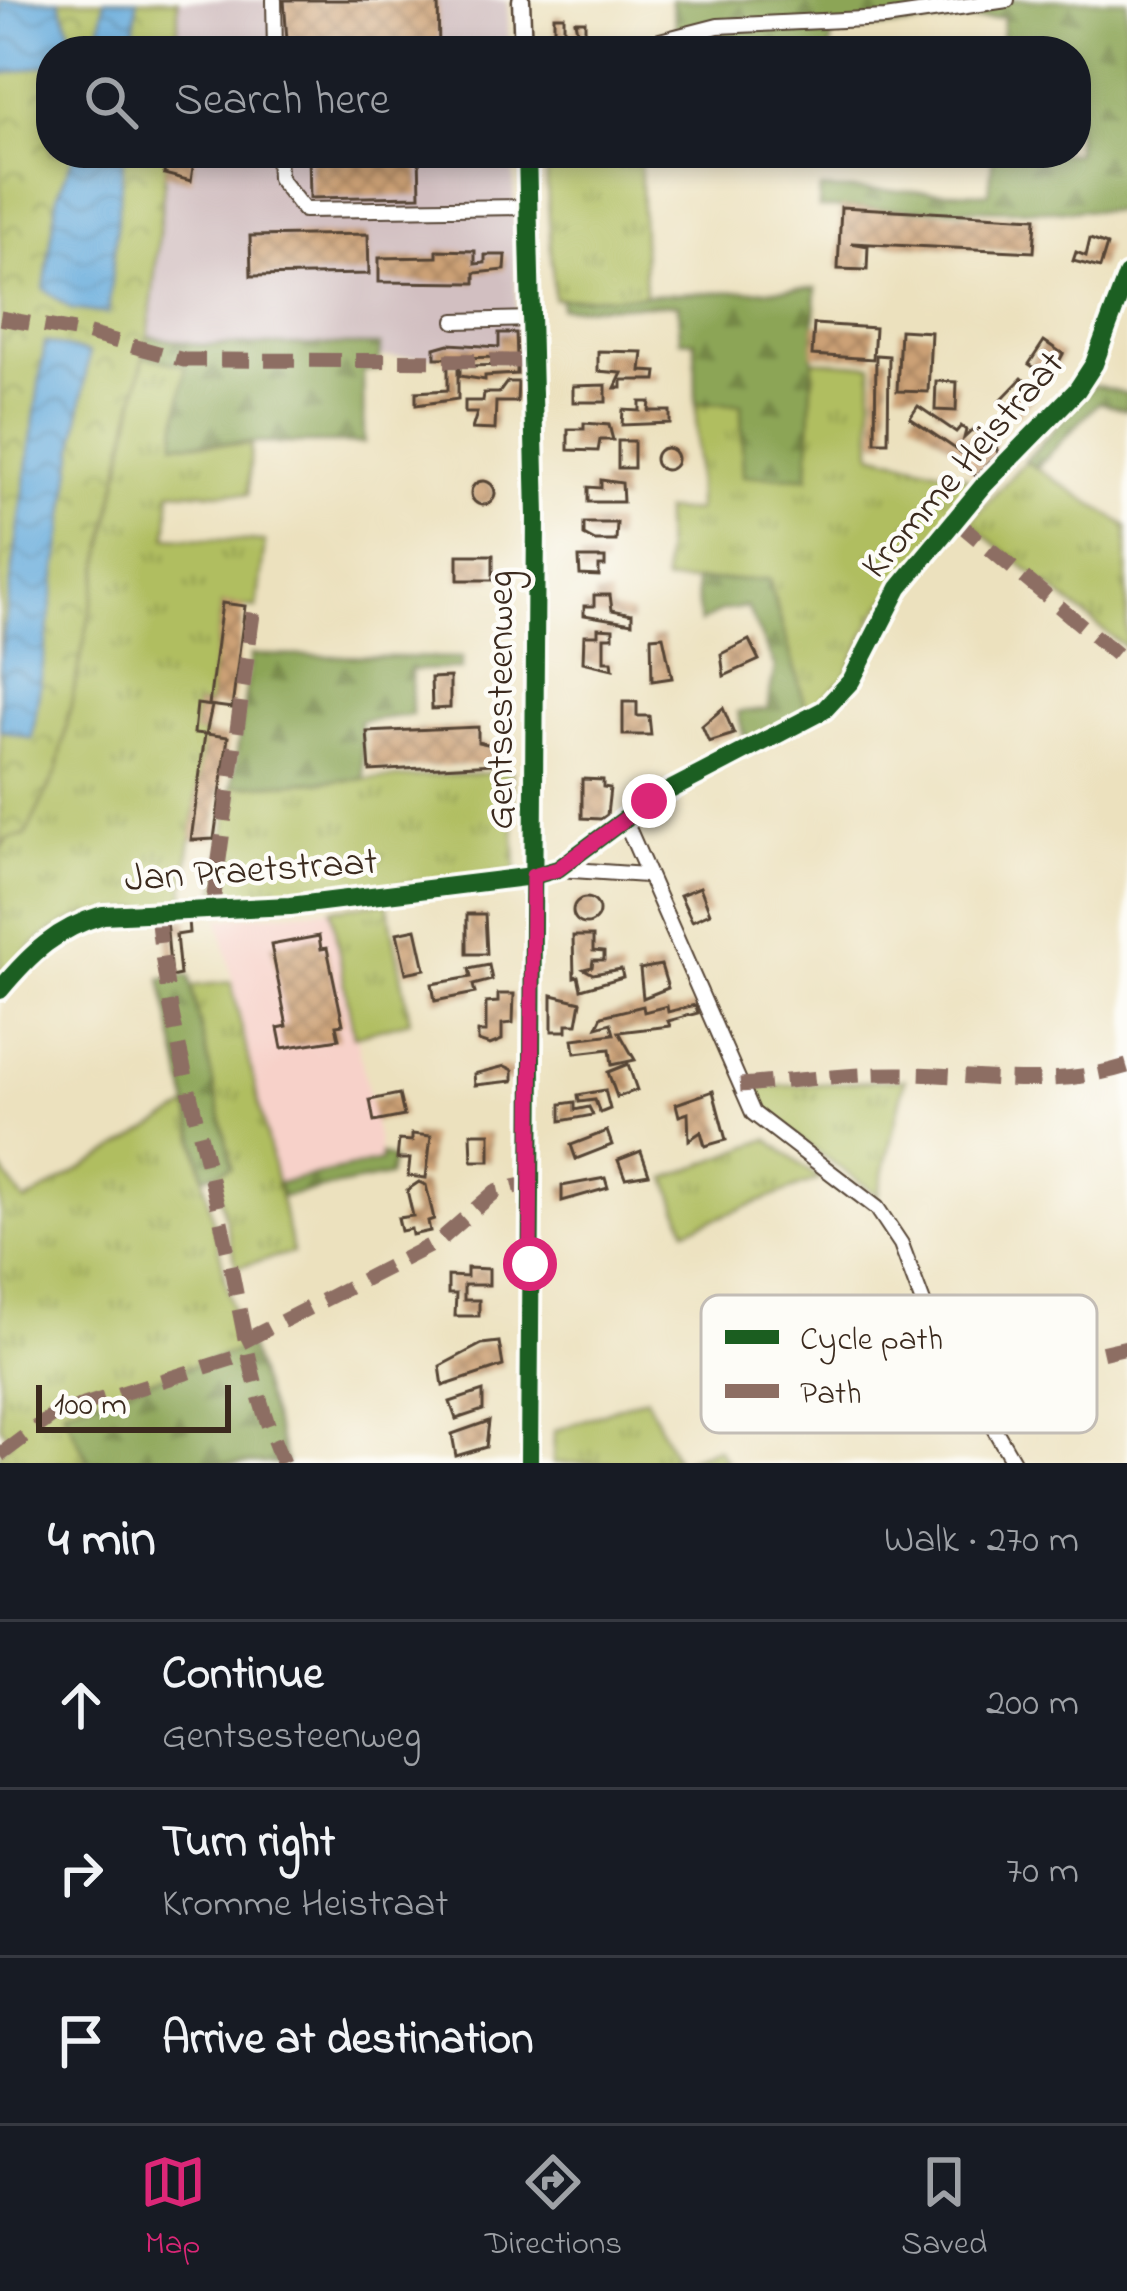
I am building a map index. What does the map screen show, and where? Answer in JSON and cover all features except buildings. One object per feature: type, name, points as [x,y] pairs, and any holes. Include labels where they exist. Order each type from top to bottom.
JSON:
[{"type":"main road","points":[[521,0],[523,36]]},
{"type":"main road","name":"Gentsesteenweg","points":[[528,168],[533,876],[529,1463]]},
{"type":"street","points":[[274,0],[275,36]]},
{"type":"street","points":[[679,36],[718,26],[885,18],[1007,0]]},
{"type":"street","points":[[279,168],[279,178],[304,210],[529,207]]},
{"type":"street","name":"Kromme Heistraat","points":[[533,876],[558,869],[649,801],[839,698],[899,588],[1094,364],[1127,275]]},
{"type":"street","points":[[455,321],[532,319]]},
{"type":"street","points":[[625,821],[754,1113],[877,1208],[901,1244],[920,1295]]},
{"type":"street","points":[[558,869],[646,875]]},
{"type":"street","name":"Jan Praetstraat","points":[[0,990],[68,925],[104,915],[290,906],[533,876]]},
{"type":"street","points":[[997,1433],[1014,1463]]},
{"type":"shaded area","points":[[178,0],[507,0],[508,36],[178,36]]},
{"type":"shaded area","points":[[165,168],[513,168],[517,356],[380,357],[380,346],[202,345],[148,337]]},
{"type":"shaded area","points":[[331,909],[382,1161],[278,1183],[219,919]]},
{"type":"green space","points":[[0,0],[178,0],[178,36],[36,36],[36,168],[165,168],[149,330],[57,771],[25,836],[5,839],[0,849]]},
{"type":"green space","points":[[671,0],[1127,0],[1127,211],[819,208],[820,189],[989,193],[992,168],[1091,168],[1091,36],[1002,36],[1004,17],[832,32],[832,36],[669,36],[677,33]]},
{"type":"green space","points":[[50,168],[165,168],[148,336],[202,345],[380,345],[379,370],[363,371],[364,443],[174,443],[186,366],[144,356],[57,771],[25,836],[5,839],[0,849]]},
{"type":"green space","points":[[546,168],[641,168],[645,296],[554,299]]},
{"type":"green space","points":[[816,288],[808,477],[743,476],[741,404],[696,403],[695,341],[680,340],[678,304],[561,308],[560,299]]},
{"type":"green space","points":[[144,355],[187,365],[175,443],[251,445],[248,494],[171,491],[167,537],[265,542],[257,608],[222,604],[209,705],[197,705],[194,732],[205,734],[182,907],[101,913],[60,926],[21,956],[0,980],[0,849],[57,771]]},
{"type":"green space","points":[[811,360],[872,365],[872,453],[967,477],[970,483],[968,493],[874,616],[844,679],[807,711],[769,580],[665,582],[664,511],[697,511],[696,403],[741,404],[808,477]]},
{"type":"green space","points":[[1094,385],[1127,394],[1127,410],[1099,402],[1036,468],[1025,461]]},
{"type":"green space","points":[[1025,461],[1127,526],[1127,649],[969,523]]},
{"type":"green space","points":[[768,579],[807,711],[745,742],[738,712],[767,709],[775,667],[747,607],[721,611],[700,623],[695,581]]},
{"type":"green space","points":[[251,655],[462,658],[461,669],[411,670],[412,715],[360,721],[364,779],[232,786]]},
{"type":"green space","points":[[511,772],[516,871],[214,906],[232,786]]},
{"type":"green space","points":[[387,902],[410,1021],[354,1036],[331,909]]},
{"type":"green space","points":[[189,975],[232,1167],[204,1177],[161,979]]},
{"type":"green space","points":[[231,982],[293,1253],[236,1267],[215,1172],[232,1166],[191,986]]},
{"type":"green space","points":[[905,1079],[878,1195],[773,1120],[750,1088]]},
{"type":"green space","points":[[188,1107],[241,1350],[64,1409],[89,1463],[0,1463],[0,1452],[11,1442],[0,1426],[0,1167],[25,1202]]},
{"type":"green space","points":[[768,1139],[819,1179],[686,1230],[667,1178]]},
{"type":"green space","points":[[381,1154],[393,1159],[389,1176],[281,1197],[278,1183],[381,1161]]},
{"type":"green space","points":[[249,1347],[287,1463],[89,1463],[63,1410]]},
{"type":"green space","points":[[646,1397],[677,1463],[553,1463],[554,1431]]},
{"type":"green space","points":[[717,1448],[728,1463],[677,1463]]},
{"type":"water","points":[[0,0],[59,0],[72,36],[36,36],[36,67],[0,75]]},
{"type":"water","points":[[105,0],[137,0],[134,36],[99,36]]},
{"type":"water","points":[[69,168],[123,168],[108,314],[71,309],[44,289],[58,194]]},
{"type":"water","points":[[45,342],[89,353],[32,739],[0,730],[0,659]]},
{"type":"marked path","points":[[0,318],[86,333],[184,360],[535,361]]},
{"type":"marked path","points":[[955,520],[1127,663]]},
{"type":"marked path","points":[[212,910],[254,607]]},
{"type":"marked path","points":[[157,913],[178,1043],[250,1361],[283,1463]]},
{"type":"marked path","points":[[740,1085],[886,1074],[1070,1078],[1127,1066]]},
{"type":"marked path","points":[[242,1342],[439,1241],[496,1191],[531,1183]]},
{"type":"marked path","points":[[1097,1354],[1127,1347]]},
{"type":"marked path","points":[[0,1455],[55,1414],[244,1355]]},
{"type":"cycle path","points":[[527,168],[536,516],[529,1463]]},
{"type":"cycle path","points":[[0,990],[46,944],[103,915],[290,906],[558,869],[649,801],[824,710],[851,681],[899,588],[984,485],[1077,390],[1094,364],[1127,275]]},
{"type":"route","points":[[530,1264],[533,876],[558,869],[649,801]]}]
